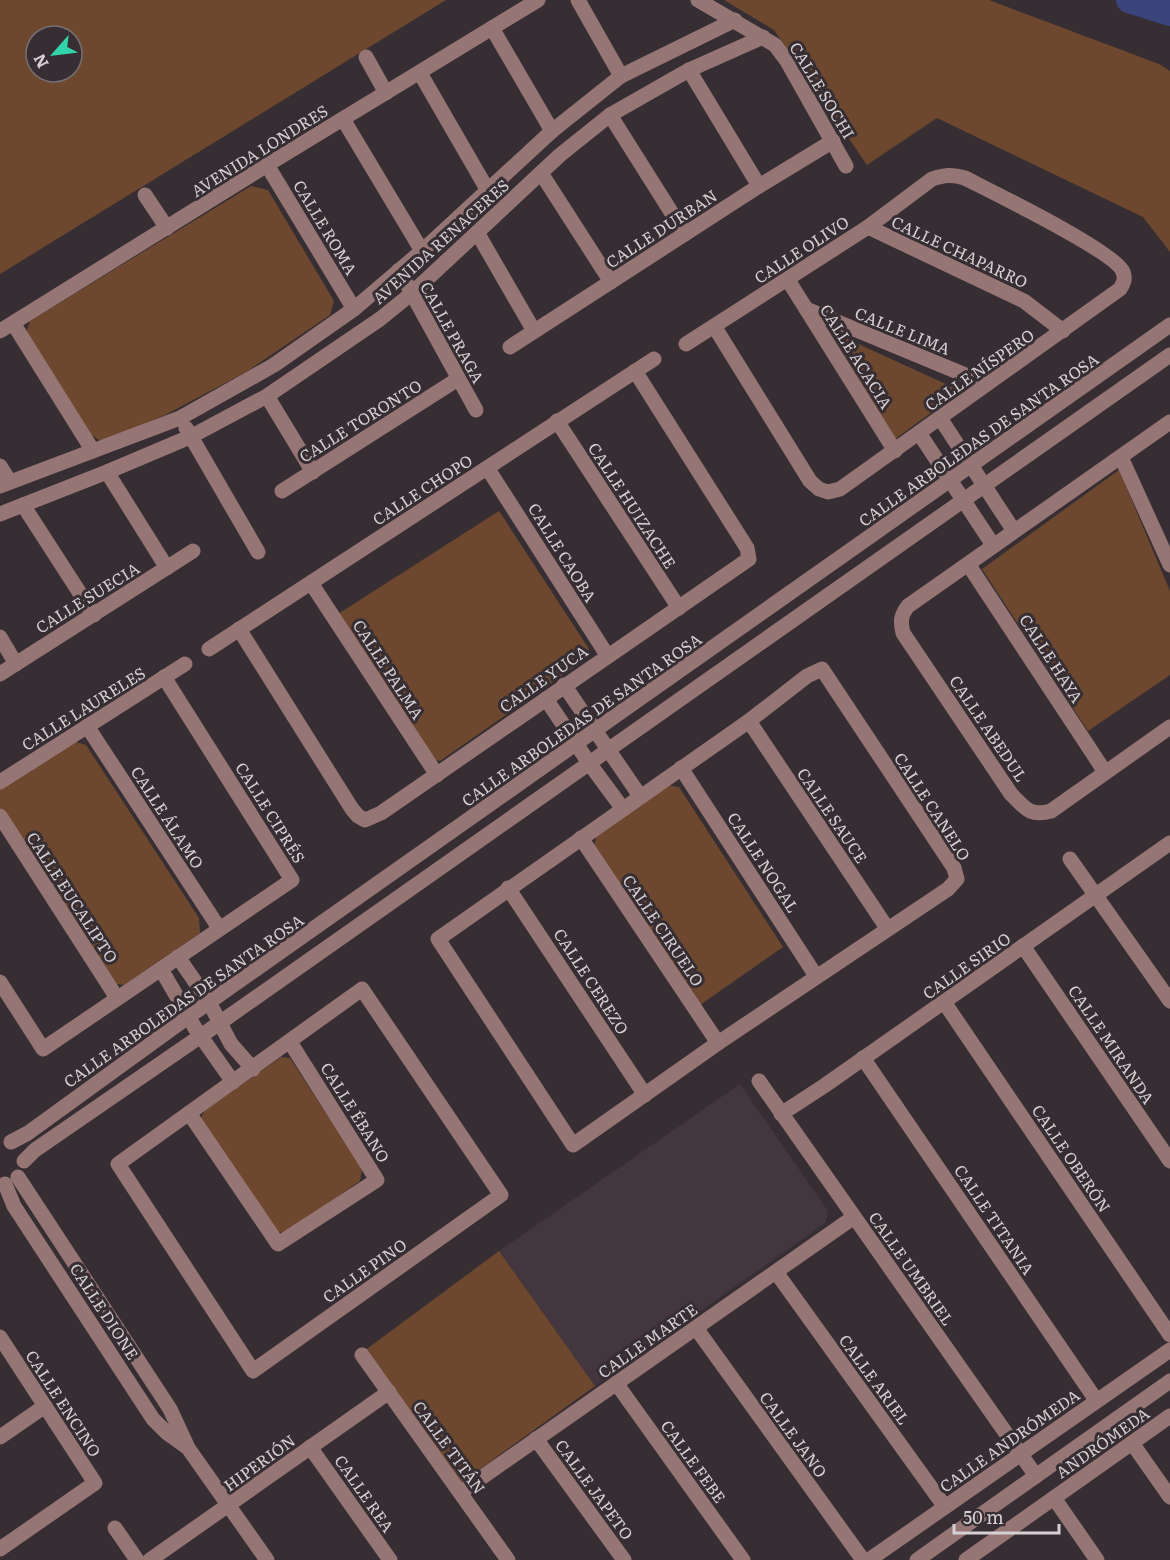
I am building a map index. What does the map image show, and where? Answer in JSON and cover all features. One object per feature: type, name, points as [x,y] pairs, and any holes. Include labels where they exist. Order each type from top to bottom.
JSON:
[{"type":"street","name":"AVENIDA LONDRES","points":[[7,327],[538,0]]},
{"type":"street","points":[[578,0],[621,76]]},
{"type":"street","name":"CALLE SOCHI","points":[[698,0],[775,45],[787,61],[846,166]]},
{"type":"street","name":"AVENIDA RENACERES","points":[[5,484],[180,418],[274,365],[354,309],[552,131],[621,76],[735,20]]},
{"type":"street","points":[[492,28],[552,131]]},
{"type":"street","name":"AVENIDA RENACERES","points":[[0,514],[192,436],[267,396],[363,331],[411,294],[478,234],[560,155],[609,115],[689,70],[763,37]]},
{"type":"street","points":[[366,57],[386,93]]},
{"type":"street","points":[[689,70],[759,186]]},
{"type":"street","points":[[420,73],[487,189]]},
{"type":"street","points":[[609,115],[685,234]]},
{"type":"street","points":[[343,119],[422,250]]},
{"type":"street","name":"CALLE DURBAN","points":[[510,347],[832,141]]},
{"type":"street","name":"CALLE ROMA","points":[[267,165],[354,309]]},
{"type":"street","points":[[541,173],[611,282]]},
{"type":"street","name":"CALLE NÍSPERO","points":[[714,326],[810,481],[819,489],[828,492],[840,489],[1063,332],[1120,289],[1124,282],[1123,271],[1115,262],[1072,235],[965,178],[943,175],[932,179]]},
{"type":"street","name":"CALLE OLIVO","points":[[686,344],[868,227],[932,179]]},
{"type":"street","points":[[146,195],[167,228]]},
{"type":"street","name":"CALLE CHAPARRO","points":[[868,227],[1024,301],[1063,332]]},
{"type":"street","points":[[478,234],[534,332]]},
{"type":"street","name":"CALLE PRAGA","points":[[399,270],[476,410]]},
{"type":"street","name":"CALLE ACACIA","points":[[788,280],[895,451]]},
{"type":"street","name":"CALLE LIMA","points":[[806,309],[987,384]]},
{"type":"street","name":"CALLE ARBOLEDAS DE SANTA ROSA","points":[[24,1161],[35,1150],[194,1027],[576,744],[1170,325]]},
{"type":"street","points":[[7,327],[93,451]]},
{"type":"street","name":"CALLE ARBOLEDAS DE SANTA ROSA","points":[[3,1140],[28,1133],[194,1027],[589,764],[1170,355]]},
{"type":"street","name":"CALLE CHOPO","points":[[209,649],[654,359]]},
{"type":"street","name":"CALLE YUCA","points":[[239,629],[358,816],[365,820],[374,818],[749,559],[749,554],[635,371]]},
{"type":"street","name":"CALLE TORONTO","points":[[282,491],[458,379]]},
{"type":"street","points":[[267,396],[313,472]]},
{"type":"street","points":[[180,418],[258,552]]},
{"type":"street","points":[[940,418],[1014,531]]},
{"type":"street","name":"CALLE HUIZACHE","points":[[557,422],[679,608]]},
{"type":"street","name":"CALLE ABEDUL","points":[[1170,422],[908,606],[902,614],[900,623],[903,633],[1011,794],[1024,808],[1035,813],[1051,811],[1170,727]]},
{"type":"street","points":[[920,433],[993,545]]},
{"type":"street","points":[[1121,457],[1170,565]]},
{"type":"street","points":[[0,466],[5,484]]},
{"type":"street","name":"CALLE CAOBA","points":[[488,468],[607,655]]},
{"type":"street","points":[[107,472],[167,568]]},
{"type":"street","points":[[23,505],[94,615]]},
{"type":"street","name":"CALLE SUECIA","points":[[0,674],[193,551]]},
{"type":"street","name":"CALLE HAYA","points":[[968,564],[1106,772]]},
{"type":"street","name":"CALLE PALMA","points":[[310,583],[437,775]]},
{"type":"street","points":[[0,637],[16,664]]},
{"type":"street","name":"CALLE LAURELES","points":[[0,782],[185,664]]},
{"type":"street","name":"CALLE CANELO","points":[[822,669],[956,874],[957,879],[952,885],[718,1043],[573,1145],[438,939],[681,768],[749,721],[812,673],[822,669]]},
{"type":"street","name":"CALLE CIPRÉS","points":[[0,982],[43,1049],[292,880],[164,677]]},
{"type":"street","points":[[564,686],[640,796]]},
{"type":"street","points":[[546,699],[589,764],[623,809]]},
{"type":"street","name":"CALLE SAUCE","points":[[749,721],[887,928]]},
{"type":"street","name":"CALLE ÁLAMO","points":[[87,726],[219,928]]},
{"type":"street","name":"CALLE NOGAL","points":[[681,768],[816,976]]},
{"type":"street","name":"CALLE EUCALIPTO","points":[[0,816],[117,998]]},
{"type":"street","name":"CALLE CIRUELO","points":[[580,838],[718,1043]]},
{"type":"street","name":"CALLE SIRIO","points":[[782,1114],[1170,843]]},
{"type":"street","points":[[1070,859],[1170,1001]]},
{"type":"street","name":"CALLE CEREZO","points":[[508,888],[645,1095]]},
{"type":"street","name":"CALLE MIRANDA","points":[[1023,946],[1170,1161]]},
{"type":"street","points":[[178,957],[215,1012],[231,1044],[253,1069]]},
{"type":"street","points":[[161,969],[194,1027],[233,1082]]},
{"type":"street","name":"CALLE PINO","points":[[362,990],[501,1195],[254,1371],[118,1164],[290,1042],[362,990]]},
{"type":"street","name":"CALLE OBERÓN","points":[[944,1002],[1170,1335]]},
{"type":"street","name":"CALLE ÉBANO","points":[[189,1113],[278,1244],[377,1180],[290,1042]]},
{"type":"street","name":"CALLE TITANIA","points":[[863,1058],[1096,1400]]},
{"type":"street","name":"CALLE UMBRIEL","points":[[759,1081],[1036,1476]]},
{"type":"street","points":[[3,1140],[18,1146],[24,1161],[22,1171],[8,1182]]},
{"type":"street","name":"CALLE DIONE","points":[[8,1182],[14,1206],[153,1419],[167,1433],[188,1448],[267,1560]]},
{"type":"street","name":"CALLE MARTE","points":[[461,1492],[854,1217]]},
{"type":"street","name":"CALLE ARIEL","points":[[776,1272],[945,1507]]},
{"type":"street","name":"CALLE JANO","points":[[696,1328],[863,1560]]},
{"type":"street","name":"CALLE ENCINO","points":[[0,1336],[95,1483],[0,1549]]},
{"type":"street","name":"CALLE ANDRÓMEDA","points":[[869,1560],[1170,1350]]},
{"type":"street","name":"CALLE TITÁN","points":[[362,1355],[508,1560]]},
{"type":"street","points":[[917,1560],[1170,1381]]},
{"type":"street","name":"CALLE FEBE","points":[[616,1383],[743,1560]]},
{"type":"street","name":"HIPERIÓN","points":[[150,1560],[389,1392]]},
{"type":"street","points":[[0,1437],[45,1406]]},
{"type":"street","name":"ANDRÓMEDA","points":[[974,1558],[1170,1416]]},
{"type":"street","name":"CALLE JAPETO","points":[[536,1439],[624,1560]]},
{"type":"street","points":[[1132,1443],[1170,1497]]},
{"type":"street","name":"CALLE REA","points":[[310,1448],[390,1560]]},
{"type":"street","points":[[1054,1498],[1097,1560]]},
{"type":"street","points":[[115,1528],[137,1560]]},
{"type":"street","points":[[959,1531],[974,1558]]},
{"type":"shaded area","points":[[0,0],[446,0],[0,274]]},
{"type":"shaded area","points":[[724,0],[989,0],[1159,64],[1170,71],[1170,252],[1143,217],[937,118],[867,165],[774,30]]},
{"type":"shaded area","points":[[251,186],[268,190],[334,301],[330,315],[246,372],[165,415],[102,442],[90,434],[26,334],[30,321]]},
{"type":"shaded area","points":[[830,331],[961,391],[895,439]]},
{"type":"shaded area","points":[[1119,470],[1170,591],[1170,675],[1088,731],[982,569]]},
{"type":"shaded area","points":[[499,511],[589,649],[587,658],[440,761],[430,759],[338,614]]},
{"type":"shaded area","points":[[73,741],[86,745],[199,918],[200,933],[124,985],[111,983],[0,813],[0,789]]},
{"type":"shaded area","points":[[665,785],[679,787],[783,947],[700,1005],[594,848],[596,836]]},
{"type":"shaded area","points":[[281,1057],[290,1058],[362,1169],[360,1181],[285,1233],[272,1231],[200,1120],[205,1110]]},
{"type":"shaded area","points":[[740,1084],[828,1211],[825,1223],[595,1386],[499,1251]]},
{"type":"shaded area","points":[[499,1251],[595,1386],[462,1482],[455,1478],[364,1351]]},
{"type":"waterway","points":[[1129,0],[1170,13]]}]
